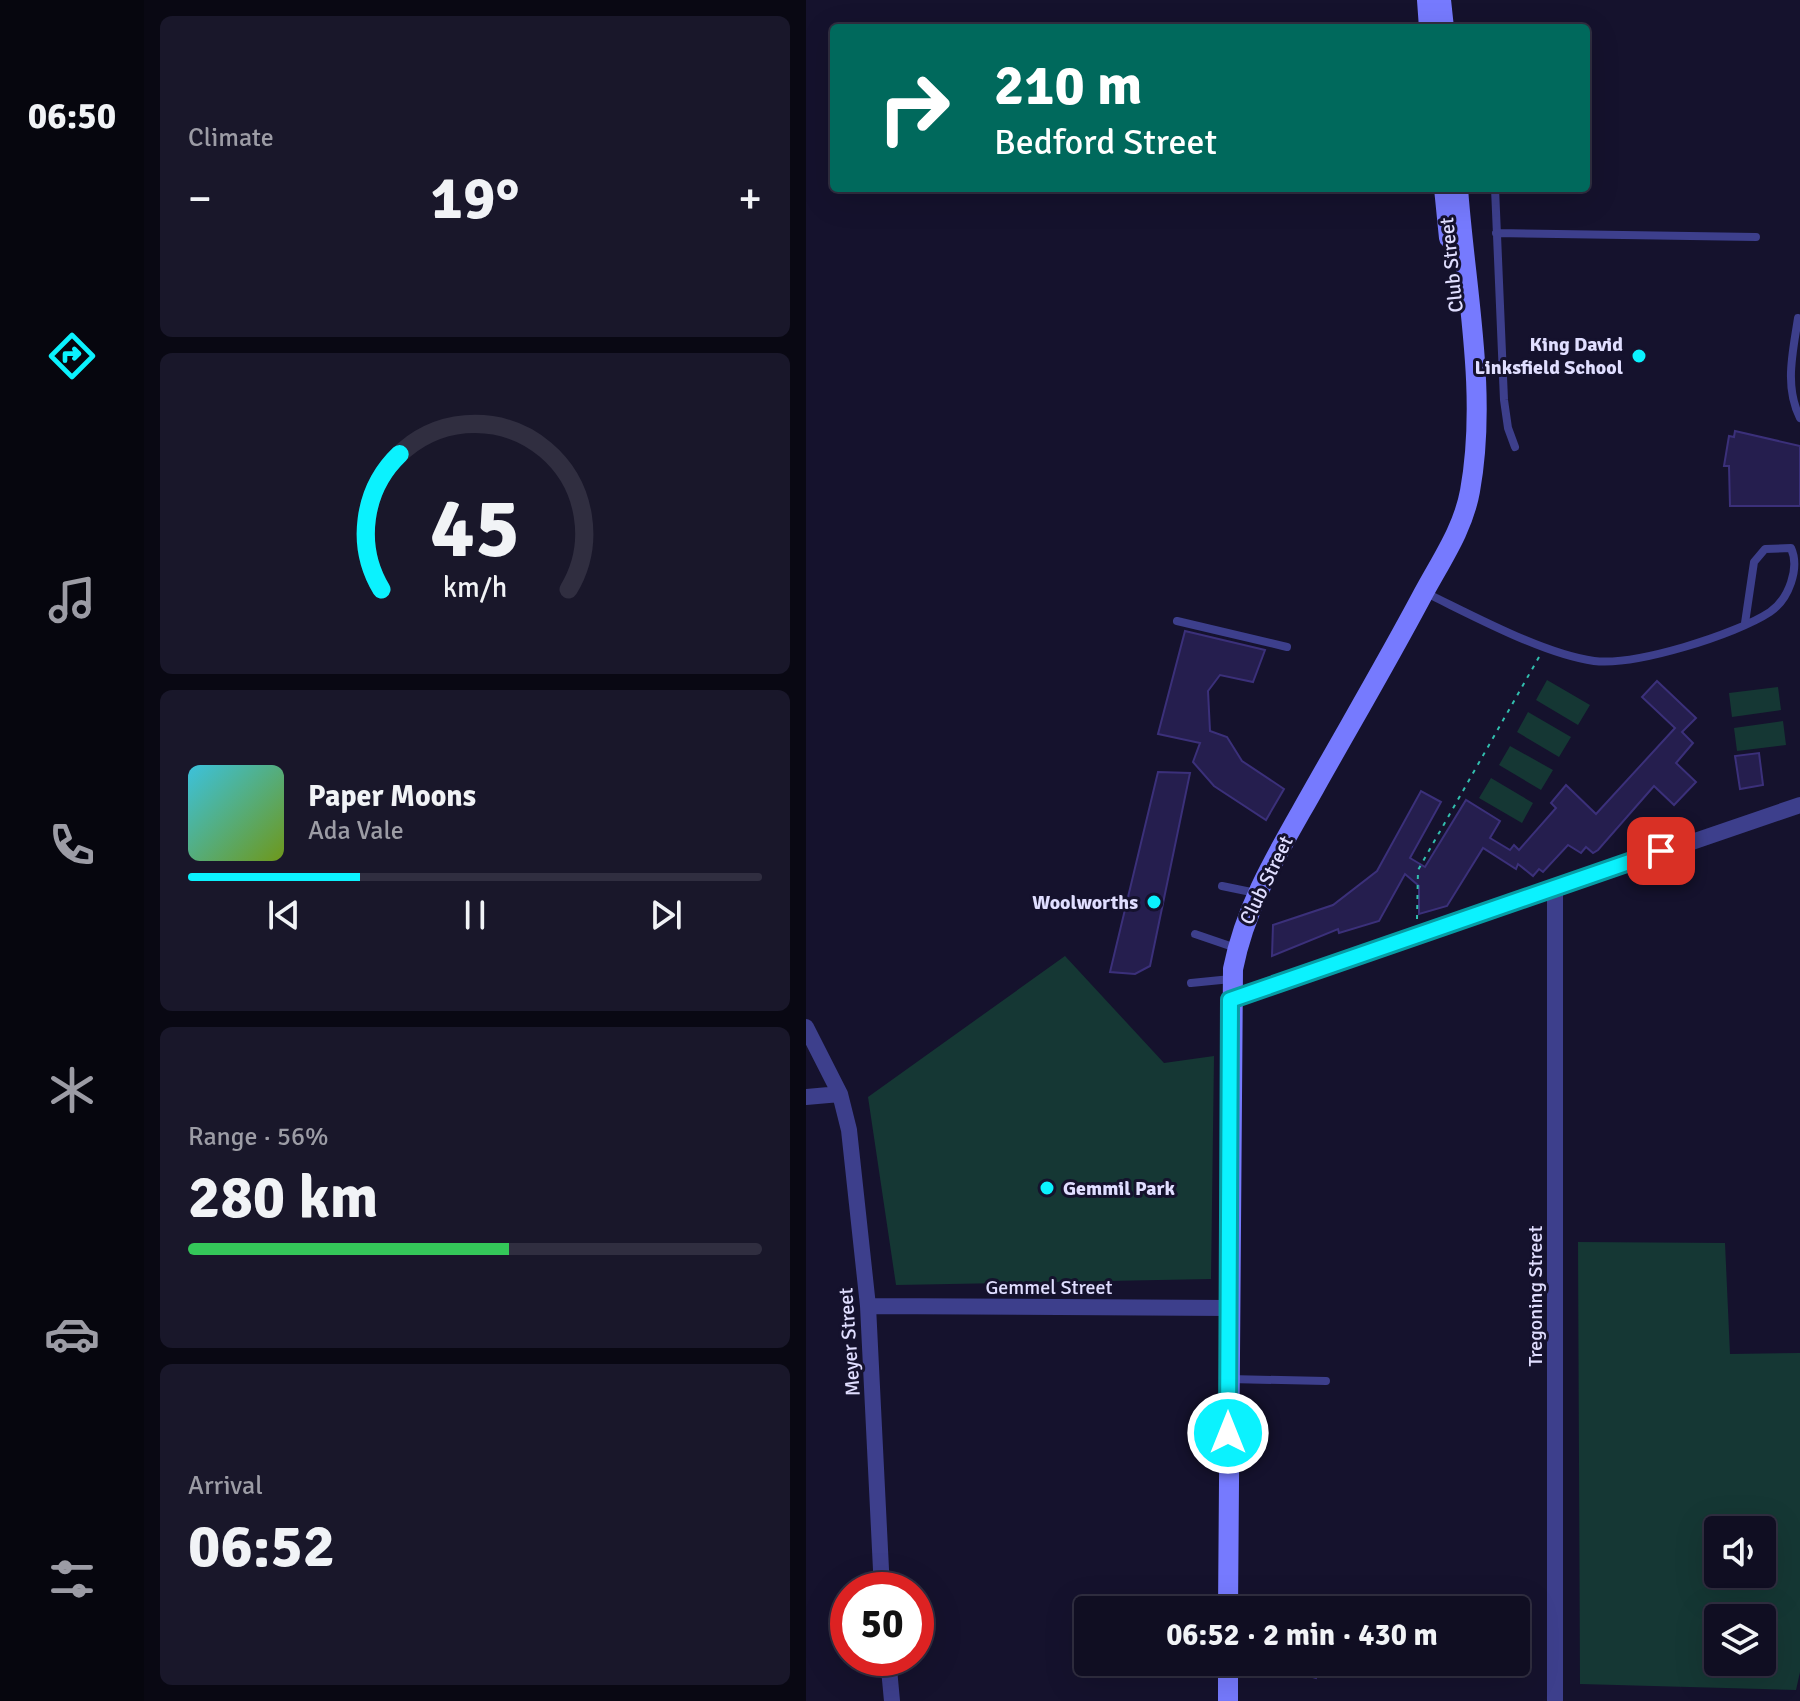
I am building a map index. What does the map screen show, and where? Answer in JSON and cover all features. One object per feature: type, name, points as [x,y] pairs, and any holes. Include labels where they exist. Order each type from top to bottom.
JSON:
[{"type":"main road","points":[[1427,0],[1429,24]]},
{"type":"main road","points":[[1441,0],[1444,24]]},
{"type":"main road","name":"Club Street","points":[[1444,192],[1464,410],[1474,435]]},
{"type":"main road","name":"Club Street","points":[[1228,1596],[1231,990],[1237,948],[1257,893],[1424,592],[1464,512],[1470,492],[1476,385],[1458,192]]},
{"type":"main road","points":[[1228,1676],[1228,1701]]},
{"type":"street","points":[[1231,990],[1416,936],[1800,805]]},
{"type":"street","name":"Tregoning Street","points":[[1555,890],[1555,1701]]},
{"type":"street","name":"Meyer Street","points":[[806,1027],[840,1094],[849,1130],[868,1306],[881,1572]]},
{"type":"street","points":[[806,1097],[840,1094]]},
{"type":"street","name":"Gemmel Street","points":[[868,1306],[1229,1308]]},
{"type":"street","points":[[890,1676],[892,1701]]},
{"type":"lane","points":[[1495,192],[1504,400],[1508,428],[1515,447]]},
{"type":"lane","points":[[1496,233],[1756,237]]},
{"type":"lane","points":[[1798,318],[1790,375],[1792,402],[1800,418]]},
{"type":"lane","points":[[1424,592],[1545,646],[1578,658],[1611,661],[1694,644],[1745,623],[1771,611],[1785,596],[1795,574],[1796,557],[1791,548],[1765,549],[1754,562],[1745,623]]},
{"type":"lane","points":[[1177,621],[1287,647]]},
{"type":"lane","points":[[1222,886],[1257,893]]},
{"type":"lane","points":[[1195,934],[1237,948]]},
{"type":"lane","points":[[1191,983],[1231,990]]},
{"type":"lane","points":[[1228,1379],[1326,1381]]},
{"type":"path","points":[[1416,936],[1418,870],[1545,646]]},
{"type":"green space","points":[[1547,680],[1590,705],[1578,725],[1536,700]]},
{"type":"green space","points":[[1778,687],[1781,710],[1732,717],[1729,693]]},
{"type":"green space","points":[[1528,712],[1571,737],[1559,757],[1517,732]]},
{"type":"green space","points":[[1783,721],[1786,745],[1737,751],[1734,728]]},
{"type":"green space","points":[[1510,746],[1553,770],[1541,790],[1499,765]]},
{"type":"green space","points":[[1491,778],[1533,803],[1522,823],[1479,798]]},
{"type":"green space","name":"Gemmil Park","points":[[1065,956],[1164,1063],[1214,1056],[1211,1279],[896,1285],[868,1097]]},
{"type":"green space","points":[[1578,1242],[1725,1243],[1730,1354],[1800,1353],[1800,1672],[1796,1690],[1580,1684]]},
{"type":"building","points":[[1735,431],[1800,446],[1800,506],[1730,506],[1729,466],[1724,466],[1729,436],[1734,437]]},
{"type":"building","points":[[1185,631],[1265,650],[1253,682],[1220,675],[1208,691],[1210,731],[1227,737],[1242,761],[1284,789],[1266,820],[1214,786],[1193,762],[1200,743],[1158,734]]},
{"type":"building","points":[[1657,681],[1696,718],[1682,732],[1693,743],[1676,763],[1696,782],[1674,805],[1654,786],[1598,850],[1593,853],[1586,847],[1581,853],[1568,845],[1543,872],[1539,869],[1533,876],[1518,864],[1516,869],[1483,848],[1447,906],[1419,914],[1419,886],[1405,874],[1379,921],[1339,933],[1338,929],[1272,956],[1273,925],[1333,905],[1377,871],[1421,791],[1441,802],[1410,858],[1425,867],[1466,800],[1500,821],[1490,838],[1510,850],[1514,845],[1519,850],[1556,808],[1551,803],[1566,785],[1596,814],[1675,728],[1642,697]]},
{"type":"building","points":[[1759,753],[1763,785],[1740,789],[1735,756]]},
{"type":"building","points":[[1158,772],[1190,773],[1150,966],[1135,974],[1110,972]]},
{"type":"place","name":"King David Linksfield School","points":[[1639,356]]},
{"type":"place","name":"Woolworths","points":[[1154,902]]},
{"type":"place","name":"Gemmil Park","points":[[1047,1188]]},
{"type":"route","points":[[1228,1433],[1230,1000],[1661,851]]}]
